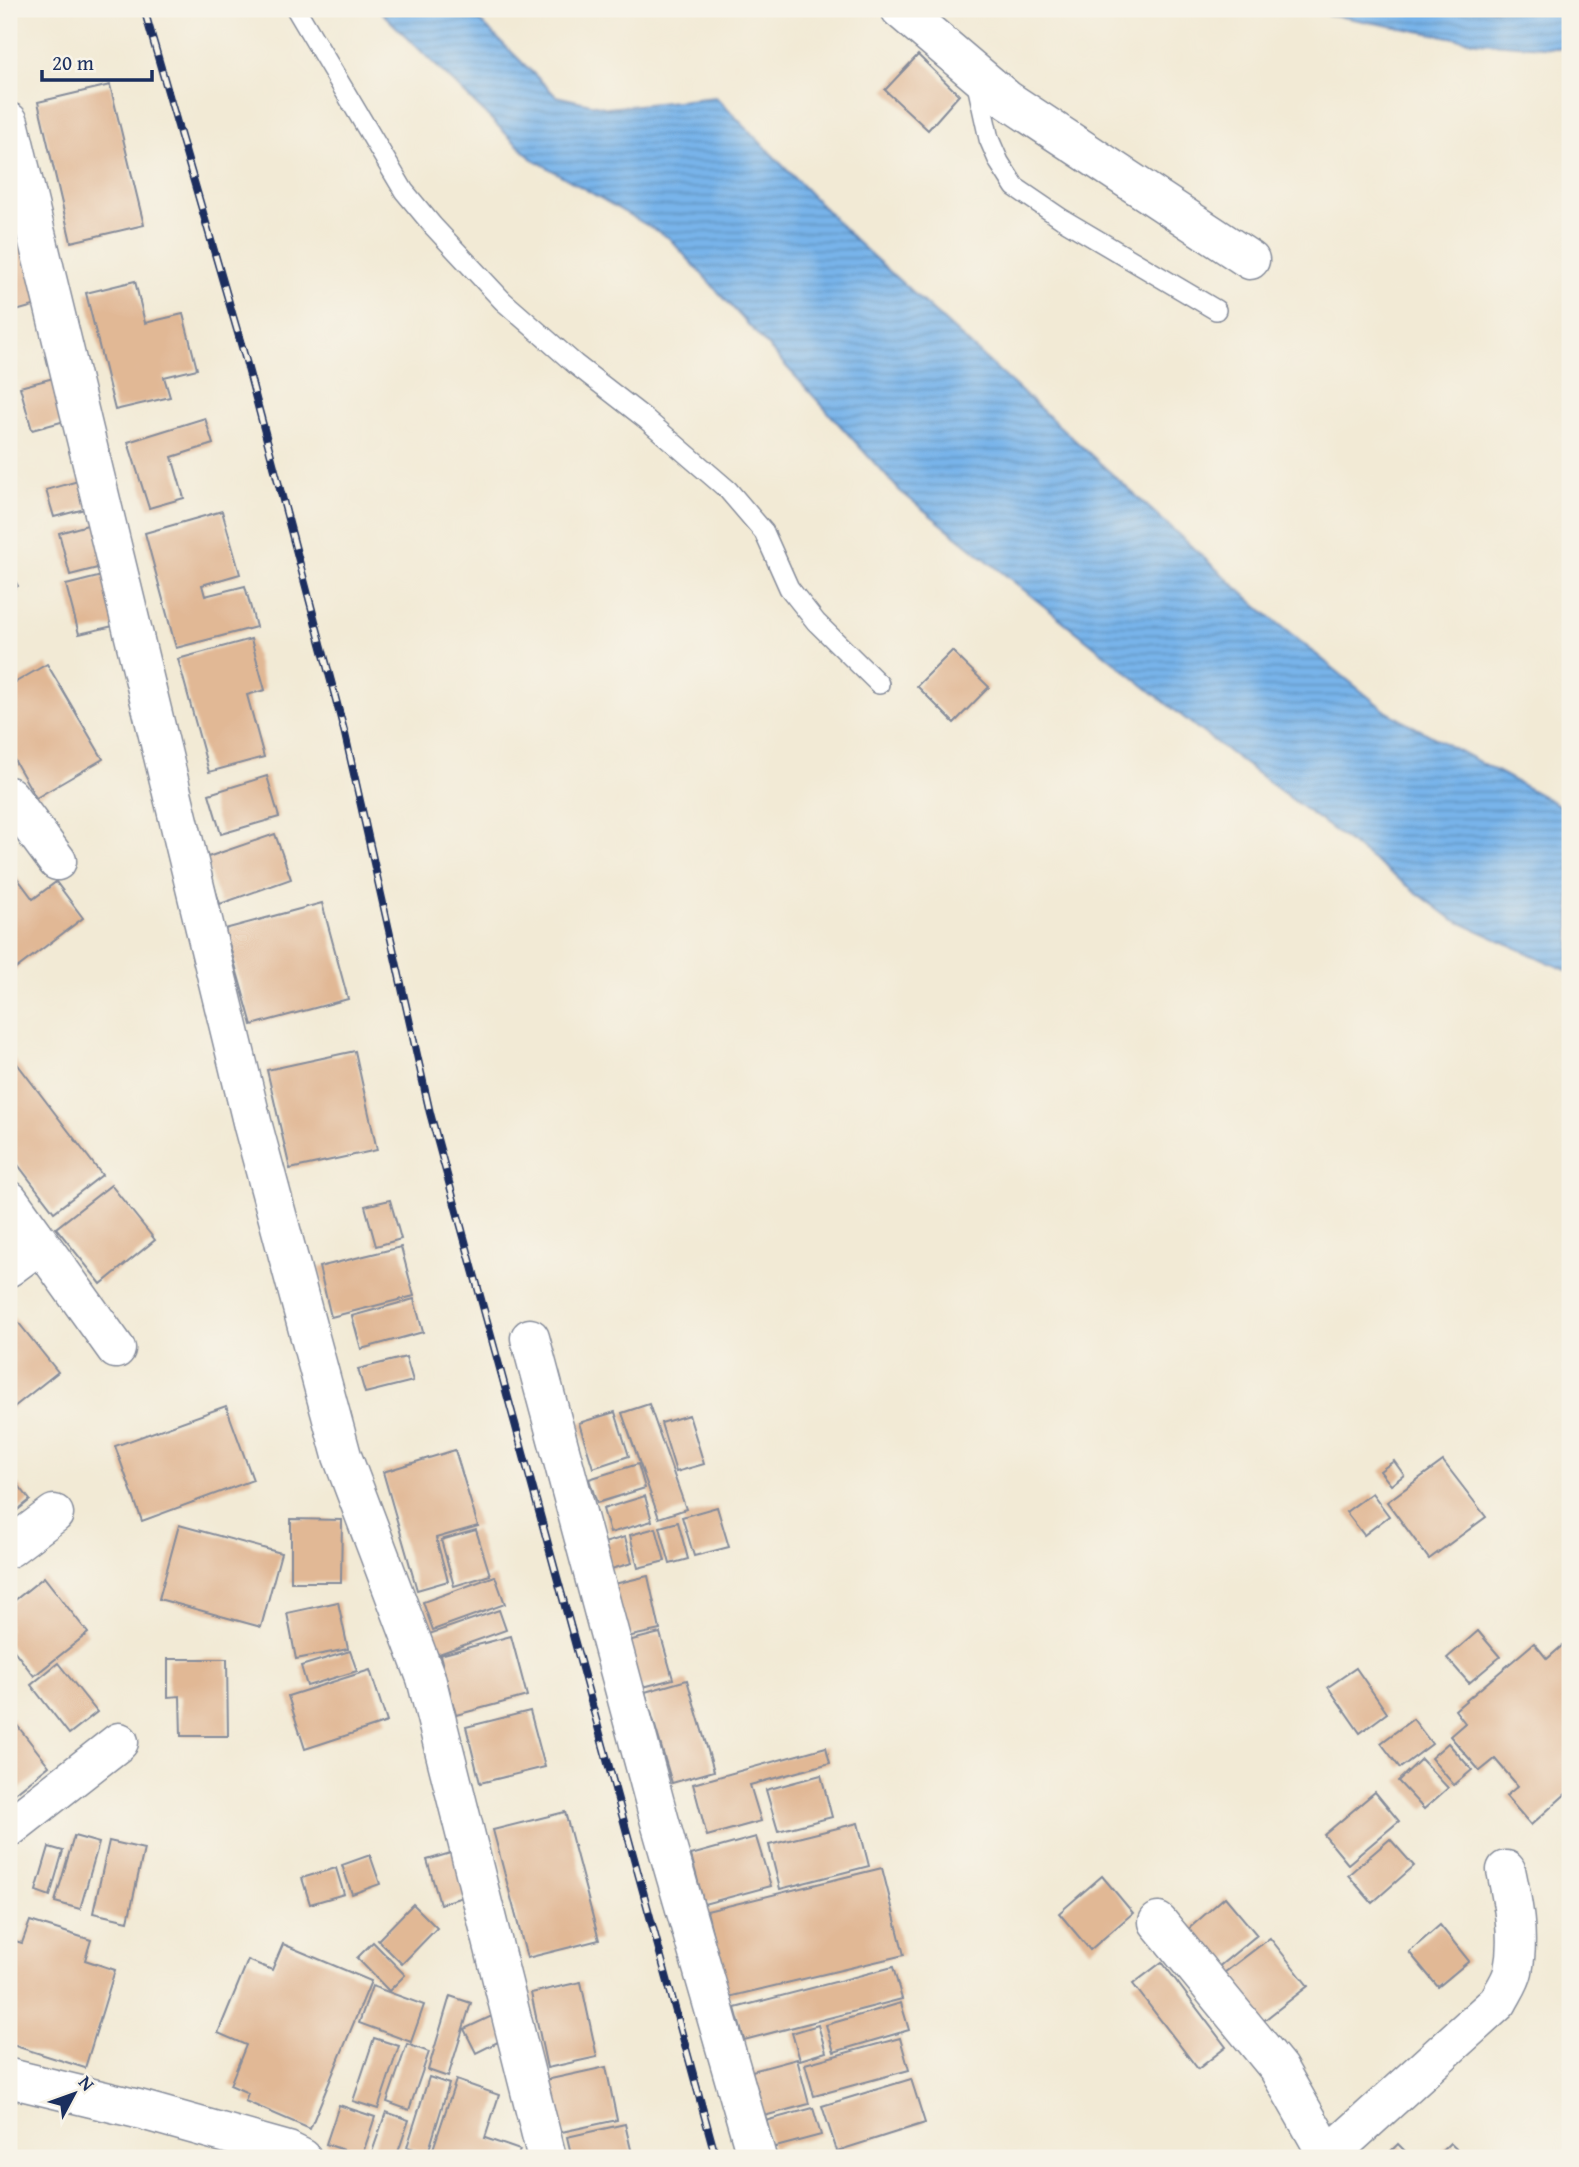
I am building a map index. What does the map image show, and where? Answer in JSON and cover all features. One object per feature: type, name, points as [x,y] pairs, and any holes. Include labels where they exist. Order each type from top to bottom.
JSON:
[{"type":"street","points":[[900,9],[1006,99],[1250,260]]},
{"type":"street","points":[[9,122],[257,1139],[342,1457],[426,1678],[547,2158]]},
{"type":"street","points":[[9,796],[57,861]]},
{"type":"street","points":[[9,1200],[116,1349]]},
{"type":"street","points":[[9,1267],[40,1244]]},
{"type":"street","points":[[530,1338],[660,1822],[757,2158]]},
{"type":"street","points":[[9,1548],[54,1514]]},
{"type":"street","points":[[9,1828],[119,1742]]},
{"type":"street","points":[[1158,1922],[1278,2068],[1328,2157],[1498,2001],[1512,1973],[1516,1943],[1514,1906],[1506,1870]]},
{"type":"street","points":[[9,2078],[142,2110],[288,2151],[302,2158]]},
{"type":"lane","points":[[296,9],[404,191],[433,226],[503,301],[575,364],[729,489],[764,532],[789,588],[816,622],[879,684]]},
{"type":"lane","points":[[974,72],[989,139],[999,162],[1015,187],[1062,219],[1216,310]]},
{"type":"water","points":[[378,9],[468,9],[556,96],[608,108],[716,97],[855,240],[1258,607],[1387,712],[1570,811],[1570,972],[1452,919],[1202,732],[900,491],[669,238],[531,158]]},
{"type":"water","points":[[1299,9],[1570,9],[1570,49],[1477,42]]},
{"type":"building","points":[[918,55],[959,95],[928,130],[885,90]]},
{"type":"building","points":[[110,85],[144,225],[71,242],[38,102]]},
{"type":"building","points":[[25,232],[44,303],[9,313],[9,236]]},
{"type":"building","points":[[135,281],[145,323],[183,314],[197,369],[164,377],[170,397],[115,410],[86,293]]},
{"type":"building","points":[[61,376],[72,419],[32,430],[20,387]]},
{"type":"building","points":[[205,418],[213,444],[172,457],[184,498],[149,508],[128,442]]},
{"type":"building","points":[[89,478],[96,506],[54,517],[46,490]]},
{"type":"building","points":[[222,511],[240,574],[202,585],[205,596],[245,586],[256,627],[176,648],[145,533]]},
{"type":"building","points":[[98,522],[109,565],[70,575],[59,533]]},
{"type":"building","points":[[9,571],[18,586],[9,592]]},
{"type":"building","points":[[114,573],[126,623],[79,634],[66,585]]},
{"type":"building","points":[[251,639],[265,690],[247,695],[264,757],[209,772],[178,659]]},
{"type":"building","points":[[952,651],[989,687],[954,723],[917,686]]},
{"type":"building","points":[[47,664],[103,759],[36,798],[9,751],[9,686]]},
{"type":"building","points":[[267,776],[279,817],[221,834],[209,794]]},
{"type":"building","points":[[275,834],[291,879],[220,904],[205,858]]},
{"type":"building","points":[[9,867],[33,899],[56,882],[83,918],[9,974]]},
{"type":"building","points":[[322,903],[348,999],[252,1025],[225,929]]},
{"type":"building","points":[[355,1051],[377,1150],[290,1169],[267,1070]]},
{"type":"building","points":[[9,1053],[102,1175],[54,1212],[9,1153]]},
{"type":"building","points":[[111,1185],[155,1240],[101,1284],[56,1228]]},
{"type":"building","points":[[390,1200],[401,1239],[376,1246],[365,1206]]},
{"type":"building","points":[[401,1247],[414,1296],[331,1317],[319,1267]]},
{"type":"building","points":[[414,1299],[423,1332],[361,1349],[352,1316]]},
{"type":"building","points":[[14,1317],[58,1372],[9,1411],[9,1321]]},
{"type":"building","points":[[406,1357],[413,1381],[365,1393],[358,1369]]},
{"type":"building","points":[[649,1404],[686,1509],[659,1518],[622,1413]]},
{"type":"building","points":[[226,1406],[253,1480],[142,1521],[115,1446]]},
{"type":"building","points":[[615,1412],[629,1456],[593,1468],[579,1423]]},
{"type":"building","points":[[689,1415],[704,1464],[676,1472],[661,1423]]},
{"type":"building","points":[[455,1450],[478,1526],[436,1538],[448,1581],[417,1590],[383,1472]]},
{"type":"building","points":[[1394,1461],[1404,1475],[1391,1485],[1380,1471]]},
{"type":"building","points":[[1443,1461],[1486,1517],[1429,1559],[1387,1502]]},
{"type":"building","points":[[638,1464],[645,1488],[597,1503],[589,1479]]},
{"type":"building","points":[[9,1473],[30,1500],[9,1517]]},
{"type":"building","points":[[1372,1493],[1389,1516],[1364,1535],[1346,1512]]},
{"type":"building","points":[[645,1496],[652,1521],[610,1533],[603,1509]]},
{"type":"building","points":[[717,1507],[729,1547],[694,1556],[682,1517]]},
{"type":"building","points":[[291,1519],[342,1520],[341,1582],[291,1582]]},
{"type":"building","points":[[678,1522],[688,1559],[670,1564],[660,1527]]},
{"type":"building","points":[[179,1525],[281,1553],[261,1627],[159,1599]]},
{"type":"building","points":[[656,1528],[665,1561],[638,1568],[630,1535]]},
{"type":"building","points":[[476,1530],[490,1575],[454,1586],[441,1540]]},
{"type":"building","points":[[625,1537],[632,1563],[611,1569],[604,1543]]},
{"type":"building","points":[[495,1576],[505,1604],[433,1630],[423,1602]]},
{"type":"building","points":[[648,1576],[660,1630],[622,1638],[610,1585]]},
{"type":"building","points":[[44,1577],[88,1633],[34,1676],[9,1644],[9,1605]]},
{"type":"building","points":[[338,1602],[348,1649],[296,1659],[287,1613]]},
{"type":"building","points":[[499,1610],[506,1630],[436,1655],[429,1634]]},
{"type":"building","points":[[1478,1631],[1500,1657],[1469,1683],[1447,1658]]},
{"type":"building","points":[[660,1633],[673,1679],[636,1689],[624,1642]]},
{"type":"building","points":[[511,1636],[527,1696],[456,1715],[440,1655]]},
{"type":"building","points":[[1534,1643],[1547,1659],[1563,1645],[1570,1653],[1570,1790],[1531,1825],[1506,1796],[1518,1786],[1495,1759],[1480,1771],[1450,1736],[1465,1723],[1455,1710]]},
{"type":"building","points":[[350,1651],[357,1671],[307,1686],[301,1666]]},
{"type":"building","points":[[168,1659],[227,1659],[228,1736],[181,1736],[180,1696],[168,1697]]},
{"type":"building","points":[[58,1663],[97,1712],[69,1734],[31,1685]]},
{"type":"building","points":[[1356,1668],[1387,1713],[1360,1733],[1328,1687]]},
{"type":"building","points":[[370,1670],[387,1722],[305,1749],[288,1696]]},
{"type":"building","points":[[687,1680],[714,1771],[672,1783],[645,1692]]},
{"type":"building","points":[[530,1711],[545,1767],[480,1783],[466,1727]]},
{"type":"building","points":[[9,1715],[49,1766],[9,1798]]},
{"type":"building","points":[[1413,1719],[1432,1744],[1400,1768],[1381,1743]]},
{"type":"building","points":[[1448,1743],[1472,1770],[1454,1785],[1431,1758]]},
{"type":"building","points":[[826,1747],[830,1763],[750,1785],[761,1821],[707,1836],[693,1784]]},
{"type":"building","points":[[1421,1759],[1448,1788],[1424,1809],[1398,1781]]},
{"type":"building","points":[[821,1775],[832,1817],[778,1831],[766,1790]]},
{"type":"building","points":[[1375,1792],[1399,1821],[1348,1864],[1324,1835]]},
{"type":"building","points":[[565,1812],[599,1940],[527,1958],[493,1830]]},
{"type":"building","points":[[858,1823],[869,1866],[780,1889],[769,1845]]},
{"type":"building","points":[[74,1836],[99,1843],[80,1909],[55,1902]]},
{"type":"building","points":[[756,1837],[771,1886],[704,1904],[691,1855]]},
{"type":"building","points":[[1390,1839],[1414,1866],[1372,1903],[1348,1875]]},
{"type":"building","points":[[109,1841],[144,1849],[128,1921],[93,1913]]},
{"type":"building","points":[[49,1847],[63,1851],[50,1896],[36,1891]]},
{"type":"building","points":[[454,1852],[466,1896],[440,1904],[427,1860]]},
{"type":"building","points":[[370,1855],[380,1884],[352,1894],[342,1865]]},
{"type":"building","points":[[336,1868],[344,1894],[310,1904],[302,1878]]},
{"type":"building","points":[[882,1868],[904,1955],[728,1997],[707,1911]]},
{"type":"building","points":[[1102,1876],[1133,1913],[1090,1950],[1059,1913]]},
{"type":"building","points":[[1225,1897],[1257,1935],[1217,1968],[1186,1931]]},
{"type":"building","points":[[413,1904],[437,1928],[402,1964],[378,1940]]},
{"type":"building","points":[[30,1921],[91,1940],[85,1960],[115,1970],[85,2068],[9,2044],[9,1939],[22,1943]]},
{"type":"building","points":[[1440,1925],[1469,1961],[1438,1987],[1409,1952]]},
{"type":"building","points":[[1270,1938],[1308,1986],[1262,2022],[1224,1973]]},
{"type":"building","points":[[373,1942],[405,1975],[389,1991],[357,1958]]},
{"type":"building","points":[[283,1944],[371,1981],[310,2129],[245,2101],[248,2093],[230,2085],[246,2045],[218,2033],[248,1960],[272,1970]]},
{"type":"building","points":[[1162,1962],[1226,2047],[1198,2069],[1133,1984]]},
{"type":"building","points":[[893,1967],[902,1999],[744,2040],[735,2008]]},
{"type":"building","points":[[581,1982],[597,2057],[547,2068],[531,1993]]},
{"type":"building","points":[[372,1986],[424,2005],[411,2042],[359,2023]]},
{"type":"building","points":[[450,1996],[471,2003],[448,2077],[428,2070]]},
{"type":"building","points":[[901,2003],[909,2030],[834,2052],[826,2025]]},
{"type":"building","points":[[494,2015],[504,2039],[476,2053],[464,2029]]},
{"type":"building","points":[[818,2025],[826,2052],[800,2060],[792,2033]]},
{"type":"building","points":[[374,2038],[399,2046],[378,2109],[353,2101]]},
{"type":"building","points":[[900,2038],[909,2070],[814,2096],[805,2064]]},
{"type":"building","points":[[407,2044],[429,2052],[409,2110],[387,2102]]},
{"type":"building","points":[[797,2059],[809,2104],[764,2116],[752,2071]]},
{"type":"building","points":[[606,2067],[617,2120],[557,2133],[546,2080]]},
{"type":"building","points":[[429,2077],[449,2084],[428,2153],[407,2147]]},
{"type":"building","points":[[911,2079],[925,2123],[837,2151],[822,2106]]},
{"type":"building","points":[[456,2080],[499,2095],[485,2138],[520,2150],[517,2158],[430,2158]]},
{"type":"building","points":[[339,2105],[375,2117],[362,2156],[326,2144]]},
{"type":"building","points":[[813,2108],[821,2135],[772,2148],[765,2121]]},
{"type":"building","points":[[386,2112],[409,2120],[396,2158],[370,2158]]},
{"type":"building","points":[[625,2124],[633,2158],[572,2158],[567,2137]]},
{"type":"building","points":[[1450,2143],[1466,2158],[1435,2158]]},
{"type":"building","points":[[1398,2144],[1412,2158],[1384,2158]]},
{"type":"building","points":[[403,2151],[421,2158],[400,2158]]},
{"type":"railway","points":[[144,9],[246,361],[345,734],[430,1113],[716,2158]]}]
